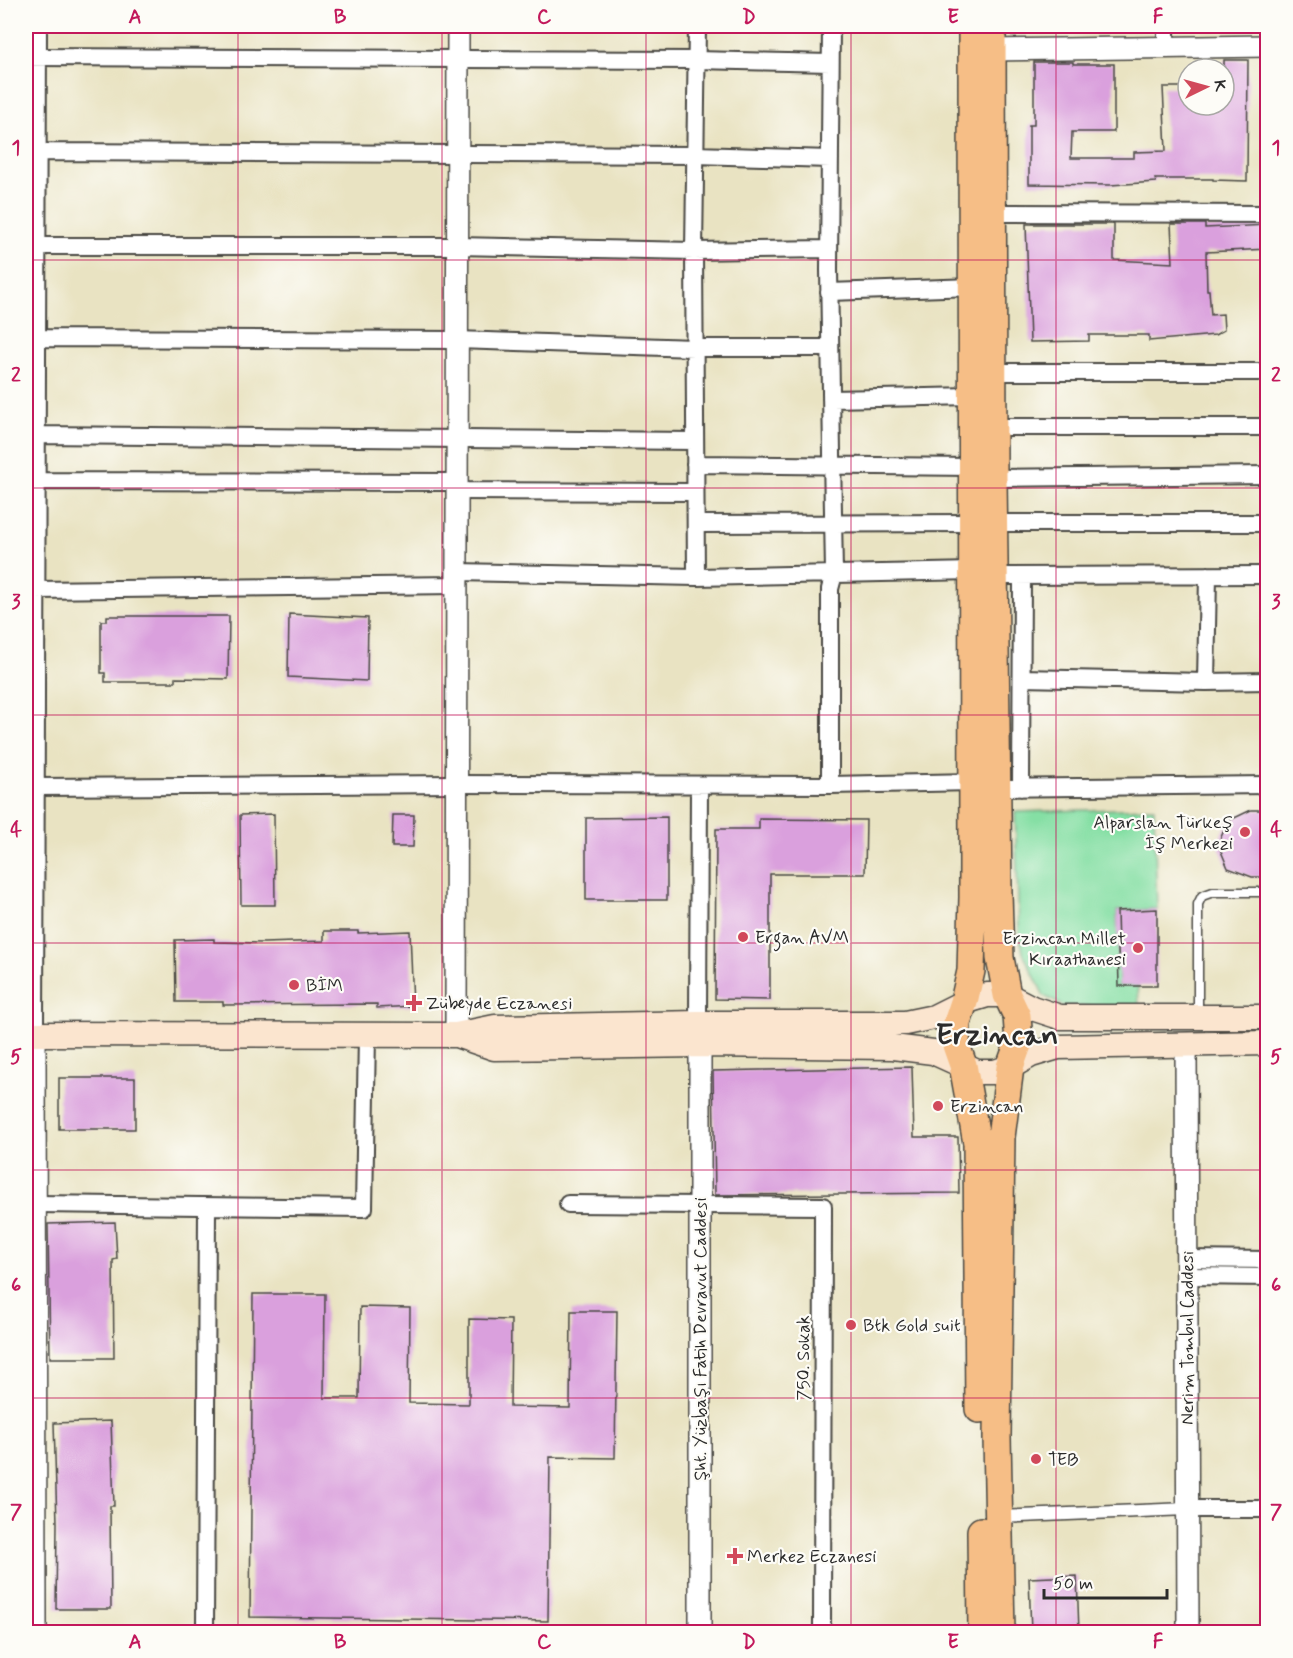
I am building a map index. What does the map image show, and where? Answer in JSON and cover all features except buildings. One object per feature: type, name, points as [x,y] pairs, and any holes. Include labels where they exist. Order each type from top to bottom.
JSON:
[{"type":"main road","points":[[972,26],[973,396],[983,472],[984,574],[997,786],[1000,958],[1006,995],[1017,1016],[1019,1042],[1010,1067],[1001,1137],[997,1437],[1001,1632]]},
{"type":"main road","points":[[983,472],[993,426],[992,38]]},
{"type":"main road","points":[[982,1632],[976,1143],[963,1065],[956,1045],[957,1023],[971,971],[997,786]]},
{"type":"main road","points":[[699,1034],[905,1023],[934,1017],[964,1002],[987,996],[1006,995],[1032,1008],[1060,1017],[1268,1017]]},
{"type":"main road","points":[[30,1034],[456,1035],[495,1027],[699,1034],[893,1047],[933,1052],[977,1072],[995,1072],[1010,1067],[1031,1055],[1058,1047],[1268,1043]]},
{"type":"street","points":[[36,1632],[31,1535],[36,1204],[30,1034],[36,787],[33,580],[36,481],[33,443],[37,338],[38,152],[32,57],[38,26]]},
{"type":"street","points":[[456,1035],[458,26]]},
{"type":"street","points":[[696,577],[694,251],[697,26]]},
{"type":"street","points":[[830,785],[830,589],[834,574],[829,292],[831,26]]},
{"type":"street","points":[[1166,26],[1166,47]]},
{"type":"street","points":[[992,38],[1166,47],[1268,46]]},
{"type":"street","points":[[32,57],[696,60],[830,63]]},
{"type":"street","points":[[38,152],[695,155],[830,159]]},
{"type":"street","points":[[993,213],[1268,214]]},
{"type":"street","points":[[37,246],[457,246],[694,251],[829,249]]},
{"type":"street","points":[[829,292],[973,287]]},
{"type":"street","points":[[37,338],[457,340],[694,348],[830,348]]},
{"type":"street","points":[[993,372],[1268,372]]},
{"type":"street","points":[[831,399],[973,396]]},
{"type":"street","points":[[993,426],[1268,427]]},
{"type":"street","points":[[33,443],[457,439],[695,441]]},
{"type":"street","points":[[695,464],[832,466],[983,472],[1268,475]]},
{"type":"street","points":[[36,481],[695,492]]},
{"type":"street","points":[[696,524],[1268,523]]},
{"type":"street","points":[[33,580],[457,579],[834,574],[1268,575]]},
{"type":"street","points":[[1206,682],[1208,575]]},
{"type":"street","points":[[997,786],[1022,678],[1022,576]]},
{"type":"street","points":[[1022,678],[1268,681]]},
{"type":"street","points":[[36,787],[456,784],[1268,785]]},
{"type":"street","points":[[699,785],[699,1034]]},
{"type":"street","name":"Şht. Yüzbaşı Fatih Devravut Caddesi","points":[[699,1034],[700,1632]]},
{"type":"street","points":[[36,1204],[364,1208],[367,1035]]},
{"type":"street","name":"Nerim Tombul Caddesi","points":[[1185,1044],[1188,1632]]},
{"type":"street","points":[[568,1204],[700,1205]]},
{"type":"street","name":"750. Sokak","points":[[700,1205],[823,1206],[822,1632]]},
{"type":"street","points":[[205,1632],[207,1207]]},
{"type":"street","points":[[1187,1268],[1268,1260]]},
{"type":"street","points":[[1187,1268],[1268,1276]]},
{"type":"street","points":[[999,1517],[1187,1509],[1268,1509]]},
{"type":"lane","points":[[1198,1017],[1198,904],[1202,896],[1213,892],[1268,892]]},
{"type":"green space","points":[[1154,808],[1157,909],[1117,911],[1119,986],[1138,986],[1139,1008],[1063,1006],[1044,996],[1023,953],[1019,932],[1015,812]]},
{"type":"place","name":"Alparslan Türkeş İş Merkezi","points":[[1245,832]]},
{"type":"place","name":"Ergan AVM","points":[[743,937]]},
{"type":"place","name":"Erzincan Millet Kıraathanesi","points":[[1138,948]]},
{"type":"place","name":"BİM","points":[[294,985]]},
{"type":"place","name":"Zübeyde Eczanesi","points":[[414,1003]]},
{"type":"place","name":"Erzincan","points":[[938,1106]]},
{"type":"place","name":"Btk Gold suit","points":[[851,1325]]},
{"type":"place","name":"TEB","points":[[1036,1459]]},
{"type":"place","name":"Merkez Eczanesi","points":[[735,1556]]},
{"type":"district","name":"Erzincan","points":[[997,1034]]}]
